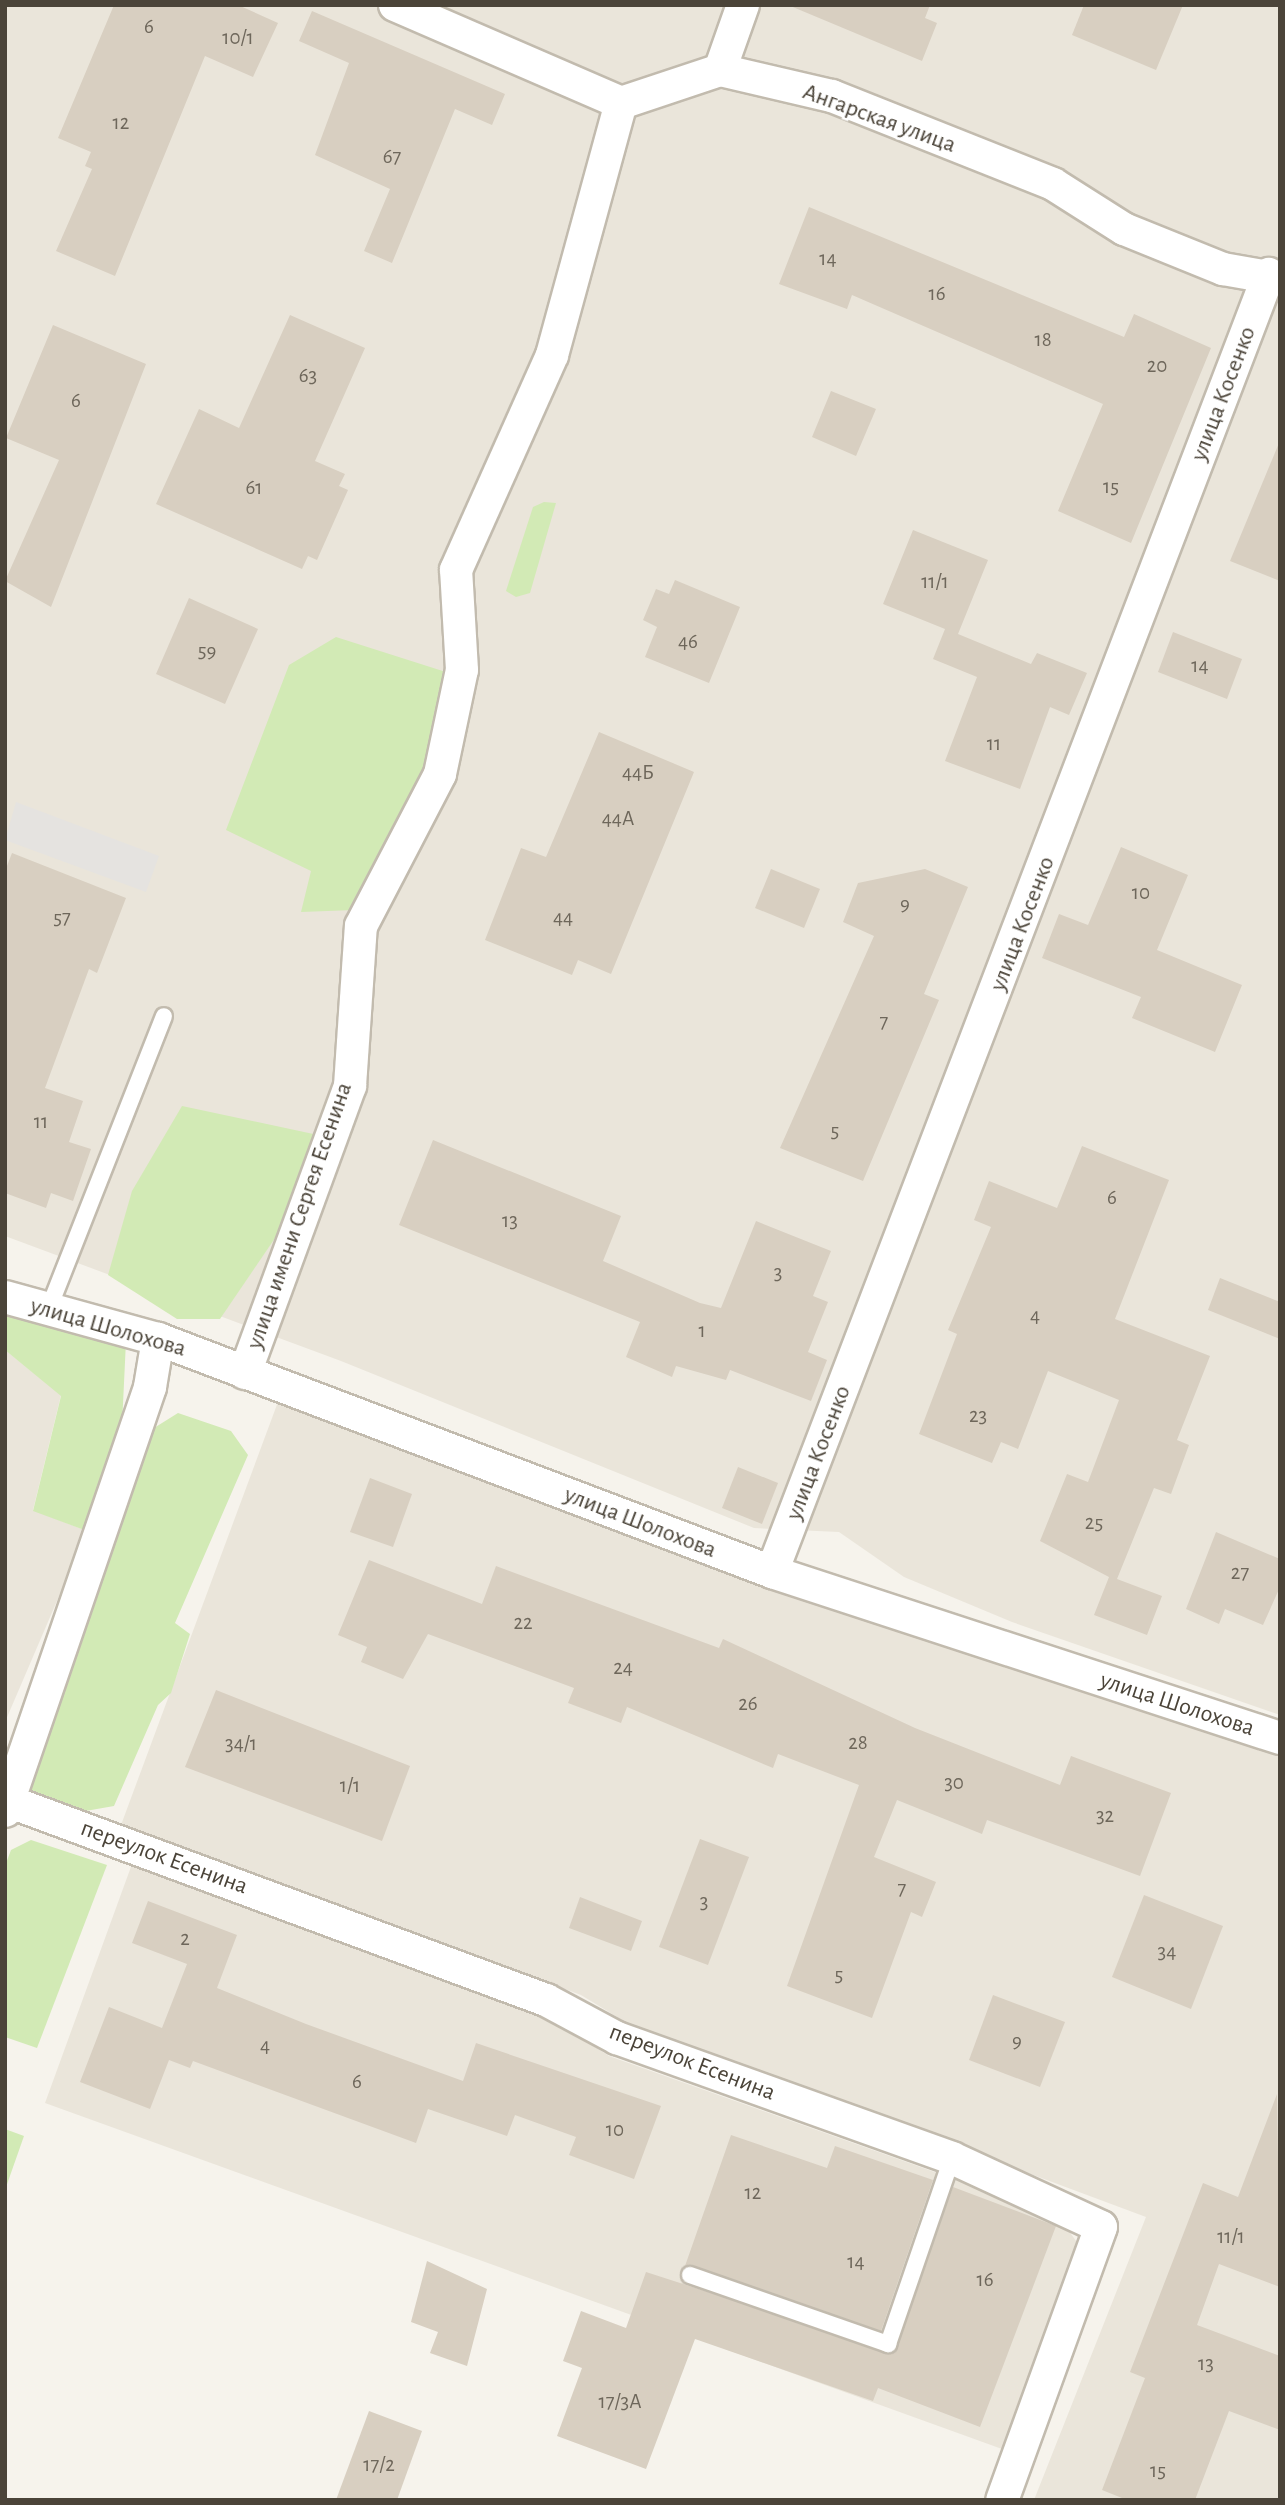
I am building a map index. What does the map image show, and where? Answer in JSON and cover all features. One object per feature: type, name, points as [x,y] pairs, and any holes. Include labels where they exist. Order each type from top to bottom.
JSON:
[{"type":"street","points":[[395,5],[621,103],[720,70],[743,5]]},
{"type":"street","name":"Ангарская улица","points":[[720,70],[832,96],[1053,184],[1124,229],[1223,269],[1275,276]]},
{"type":"street","name":"улица имени Сергея Есенина","points":[[245,1373],[350,1086],[361,926],[440,774],[462,670],[456,570],[552,355],[621,103]]},
{"type":"street","name":"улица Косенко","points":[[772,1572],[1275,276]]},
{"type":"street","name":"улица Шолохова","points":[[5,1297],[47,1313],[158,1339],[772,1572],[1280,1738]]},
{"type":"street","points":[[6,1804],[150,1387],[158,1339]]},
{"type":"street","name":"переулок Есенина","points":[[6,1804],[546,2000],[617,2038],[952,2158],[1101,2227],[1002,2500]]},
{"type":"lane","points":[[47,1313],[164,1016]]},
{"type":"lane","points":[[690,2275],[888,2344],[952,2158]]},
{"type":"shaded area","points":[[5,5],[1280,5],[1280,1715],[1012,1622],[904,1577],[839,1532],[754,1528],[341,1361],[5,1236]]},
{"type":"shaded area","points":[[16,802],[159,856],[146,892],[5,840]]},
{"type":"shaded area","points":[[5,1350],[61,1395],[33,1510],[87,1531],[5,1722]]},
{"type":"shaded area","points":[[285,1383],[1280,1755],[1280,2500],[1034,2500],[1146,2217],[627,2023],[581,1995],[121,1825]]},
{"type":"shaded area","points":[[132,1864],[535,2009],[609,2056],[1058,2216],[1079,2245],[1002,2449],[45,2103]]},
{"type":"green space","points":[[544,502],[556,503],[530,593],[516,597],[506,591],[533,507]]},
{"type":"green space","points":[[336,637],[449,673],[429,781],[354,910],[301,912],[311,871],[226,830],[289,665]]},
{"type":"green space","points":[[182,1106],[318,1135],[288,1219],[220,1319],[177,1319],[108,1275],[132,1191]]},
{"type":"green space","points":[[5,1290],[126,1341],[122,1425],[87,1531],[33,1511],[61,1396],[5,1350]]},
{"type":"green space","points":[[178,1413],[231,1431],[248,1455],[175,1623],[190,1634],[171,1693],[158,1705],[114,1806],[57,1816],[18,1796],[146,1433]]},
{"type":"green space","points":[[31,1840],[107,1865],[37,2048],[5,2037],[5,1866],[11,1850]]},
{"type":"green space","points":[[5,2129],[24,2136],[5,2190]]},
{"type":"building","points":[[114,5],[238,5],[278,23],[253,77],[205,56],[115,276],[56,251],[92,169],[85,166],[91,152],[58,138]]},
{"type":"building","points":[[788,5],[930,5],[925,18],[937,23],[922,61]]},
{"type":"building","points":[[1084,5],[1183,5],[1156,70],[1072,35]]},
{"type":"building","points":[[312,11],[505,94],[492,125],[455,109],[392,263],[364,251],[390,189],[315,155],[349,63],[299,41]]},
{"type":"building","points":[[809,207],[1124,337],[1134,314],[1211,348],[1131,543],[1058,511],[1103,404],[852,295],[847,309],[779,284]]},
{"type":"building","points":[[290,315],[365,348],[315,461],[345,474],[339,486],[348,490],[317,560],[308,556],[302,569],[156,504],[199,409],[239,428]]},
{"type":"building","points":[[53,325],[146,364],[51,607],[5,581],[59,460],[6,438]]},
{"type":"building","points":[[831,391],[876,409],[856,456],[812,437]]},
{"type":"building","points":[[1280,443],[1280,581],[1230,561]]},
{"type":"building","points":[[913,530],[988,560],[958,634],[1031,664],[1037,653],[1087,673],[1069,715],[1050,707],[1020,789],[945,761],[977,677],[933,659],[945,629],[883,604]]},
{"type":"building","points":[[675,580],[740,607],[709,683],[645,657],[657,627],[643,620],[656,589],[669,594]]},
{"type":"building","points":[[189,598],[258,629],[225,704],[156,674]]},
{"type":"building","points":[[1173,632],[1242,659],[1227,699],[1158,672]]},
{"type":"building","points":[[599,732],[694,772],[611,974],[578,960],[572,975],[485,940],[521,848],[546,857]]},
{"type":"building","points":[[1121,847],[1188,875],[1157,950],[1242,985],[1215,1052],[1132,1018],[1141,997],[1042,958],[1059,914],[1088,925]]},
{"type":"building","points":[[12,853],[126,898],[97,973],[89,969],[45,1088],[83,1101],[69,1142],[91,1149],[73,1201],[51,1193],[46,1208],[5,1193],[5,871]]},
{"type":"building","points":[[771,869],[820,889],[804,928],[755,908]]},
{"type":"building","points":[[925,869],[968,887],[924,994],[939,1000],[863,1181],[780,1148],[874,936],[843,922],[858,883]]},
{"type":"building","points":[[433,1140],[621,1216],[603,1261],[700,1303],[721,1308],[756,1221],[831,1251],[813,1296],[828,1302],[808,1352],[827,1360],[811,1401],[730,1370],[726,1380],[676,1366],[672,1377],[626,1357],[640,1322],[399,1225]]},
{"type":"building","points":[[1082,1146],[1169,1180],[1115,1319],[1210,1356],[1177,1440],[1189,1445],[1171,1494],[1154,1488],[1117,1579],[1162,1596],[1147,1635],[1094,1615],[1109,1577],[1040,1541],[1067,1474],[1088,1482],[1119,1400],[1048,1371],[1018,1449],[1001,1442],[992,1463],[919,1434],[957,1334],[948,1330],[991,1227],[974,1220],[989,1181],[1057,1208]]},
{"type":"building","points":[[1220,1278],[1280,1302],[1280,1339],[1208,1310]]},
{"type":"building","points":[[738,1467],[778,1483],[762,1524],[722,1508]]},
{"type":"building","points":[[370,1478],[412,1494],[393,1547],[350,1532]]},
{"type":"building","points":[[1216,1532],[1280,1559],[1280,1587],[1263,1625],[1225,1609],[1219,1624],[1186,1609]]},
{"type":"building","points":[[369,1560],[482,1604],[496,1566],[719,1648],[723,1639],[915,1728],[1060,1785],[1071,1756],[1171,1793],[1140,1876],[987,1820],[982,1834],[897,1800],[874,1857],[936,1882],[922,1917],[911,1912],[872,2018],[787,1986],[859,1785],[778,1754],[773,1768],[627,1707],[621,1723],[568,1703],[574,1688],[428,1634],[403,1679],[361,1662],[367,1647],[338,1635]]},
{"type":"building","points":[[216,1690],[410,1766],[382,1841],[185,1767]]},
{"type":"building","points":[[700,1839],[749,1857],[708,1965],[659,1947]]},
{"type":"building","points":[[1144,1895],[1223,1926],[1191,2009],[1112,1977]]},
{"type":"building","points":[[580,1897],[642,1921],[631,1951],[569,1928]]},
{"type":"building","points":[[148,1901],[237,1935],[217,1988],[306,2024],[463,2081],[476,2043],[661,2106],[634,2179],[569,2155],[576,2137],[515,2115],[507,2136],[428,2109],[416,2143],[193,2061],[190,2068],[169,2060],[150,2109],[80,2082],[109,2007],[162,2028],[187,1964],[132,1943]]},
{"type":"building","points":[[993,1995],[1065,2022],[1040,2087],[969,2060]]},
{"type":"building","points":[[1277,2094],[1280,2287],[1219,2264],[1197,2325],[1280,2356],[1280,2430],[1229,2411],[1195,2500],[1127,2500],[1102,2490],[1145,2378],[1130,2372],[1203,2183],[1238,2197]]},
{"type":"building","points":[[731,2135],[827,2168],[835,2146],[933,2180],[881,2331],[685,2266]]},
{"type":"building","points":[[953,2187],[1056,2226],[980,2427],[878,2388],[873,2401],[695,2339],[646,2469],[557,2436],[582,2368],[563,2361],[581,2311],[626,2328],[646,2272],[894,2352]]},
{"type":"building","points":[[427,2261],[487,2289],[467,2366],[430,2353],[438,2332],[411,2322]]},
{"type":"building","points":[[369,2411],[422,2431],[397,2500],[336,2500]]}]
